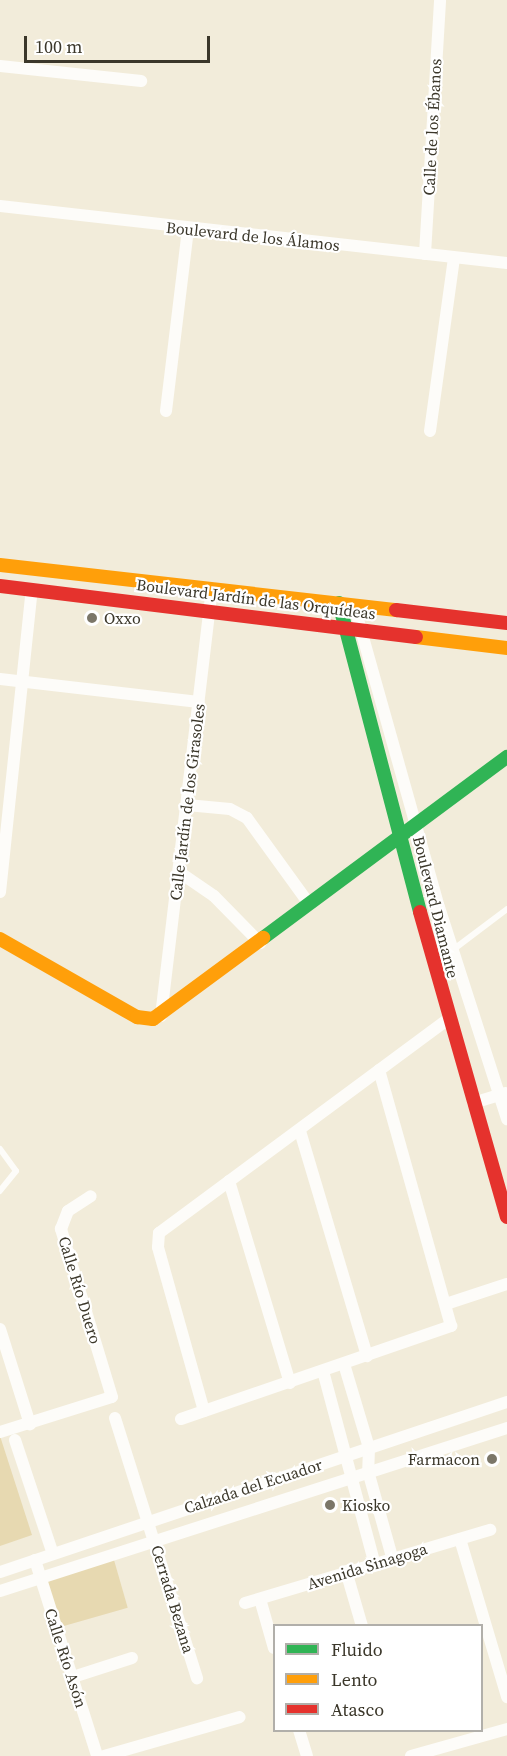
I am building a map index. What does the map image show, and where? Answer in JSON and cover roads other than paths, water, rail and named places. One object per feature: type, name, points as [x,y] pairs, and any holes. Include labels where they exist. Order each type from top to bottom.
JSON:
[{"type":"street","name":"Calle de los Ébanos","points":[[425,254],[440,0]]},
{"type":"street","points":[[0,66],[141,81]]},
{"type":"street","name":"Boulevard de los Álamos","points":[[0,207],[188,230],[507,263]]},
{"type":"street","points":[[166,411],[188,230]]},
{"type":"street","points":[[430,432],[454,258]]},
{"type":"street","name":"Boulevard Jardín de las Orquídeas","points":[[0,566],[212,588],[507,623]]},
{"type":"street","name":"Boulevard Jardín de las Orquídeas","points":[[0,586],[362,628],[507,648]]},
{"type":"street","name":"Calle Jardín de los Girasoles","points":[[160,1016],[212,588]]},
{"type":"street","points":[[0,892],[32,590]]},
{"type":"street","name":"Boulevard Diamante","points":[[339,603],[448,1018],[473,1103],[502,1182],[507,1216]]},
{"type":"street","name":"Boulevard Diamante","points":[[354,605],[454,949],[503,1094],[507,1119]]},
{"type":"street","points":[[0,680],[199,702]]},
{"type":"street","points":[[0,939],[137,1017],[160,1016],[507,757]]},
{"type":"street","points":[[187,805],[230,809],[247,818],[310,905]]},
{"type":"street","points":[[179,872],[214,896],[260,943]]},
{"type":"street","points":[[204,1411],[157,1241],[166,1224],[300,1131],[448,1018]]},
{"type":"street","points":[[181,1419],[446,1330],[451,1320],[379,1070]]},
{"type":"street","points":[[473,1103],[503,1094]]},
{"type":"street","points":[[300,1131],[367,1356]]},
{"type":"street","points":[[229,1181],[290,1383]]},
{"type":"street","name":"Calle Río Duero","points":[[30,1424],[112,1396],[61,1229],[68,1211],[91,1196]]},
{"type":"street","points":[[446,1304],[507,1284]]},
{"type":"street","points":[[0,1329],[30,1424],[0,1432]]},
{"type":"street","points":[[344,1364],[369,1448],[368,1471],[392,1557]]},
{"type":"street","points":[[323,1371],[350,1454],[348,1476],[374,1562]]},
{"type":"street","name":"Calzada del Ecuador","points":[[0,1572],[350,1454],[454,1422],[507,1402]]},
{"type":"street","name":"Cerrada Bezana","points":[[115,1419],[145,1522],[154,1538],[197,1678]]},
{"type":"street","points":[[454,1422],[459,1443]]},
{"type":"street","name":"Calzada del Ecuador","points":[[0,1591],[154,1538],[507,1428]]},
{"type":"street","points":[[15,1440],[52,1554]]},
{"type":"street","points":[[224,1497],[229,1514]]},
{"type":"street","name":"Avenida Sinagoga","points":[[245,1603],[374,1562],[490,1530]]},
{"type":"street","points":[[460,1539],[481,1624]]},
{"type":"street","name":"Calle Río Asón","points":[[35,1560],[97,1756]]},
{"type":"street","points":[[346,1571],[361,1624]]},
{"type":"street","points":[[260,1599],[273,1644]]},
{"type":"street","points":[[486,1642],[507,1697]]},
{"type":"street","points":[[73,1677],[132,1658]]},
{"type":"street","points":[[104,1756],[240,1717]]},
{"type":"street","points":[[411,1756],[507,1729]]},
{"type":"street","points":[[299,1732],[307,1756]]},
{"type":"lane","points":[[454,949],[507,909]]},
{"type":"lane","points":[[0,1149],[16,1171],[0,1191]]},
{"type":"place","name":"Oxxo","points":[[92,618]]},
{"type":"place","name":"Farmacon","points":[[492,1459]]},
{"type":"place","name":"Kiosko","points":[[330,1505]]}]
